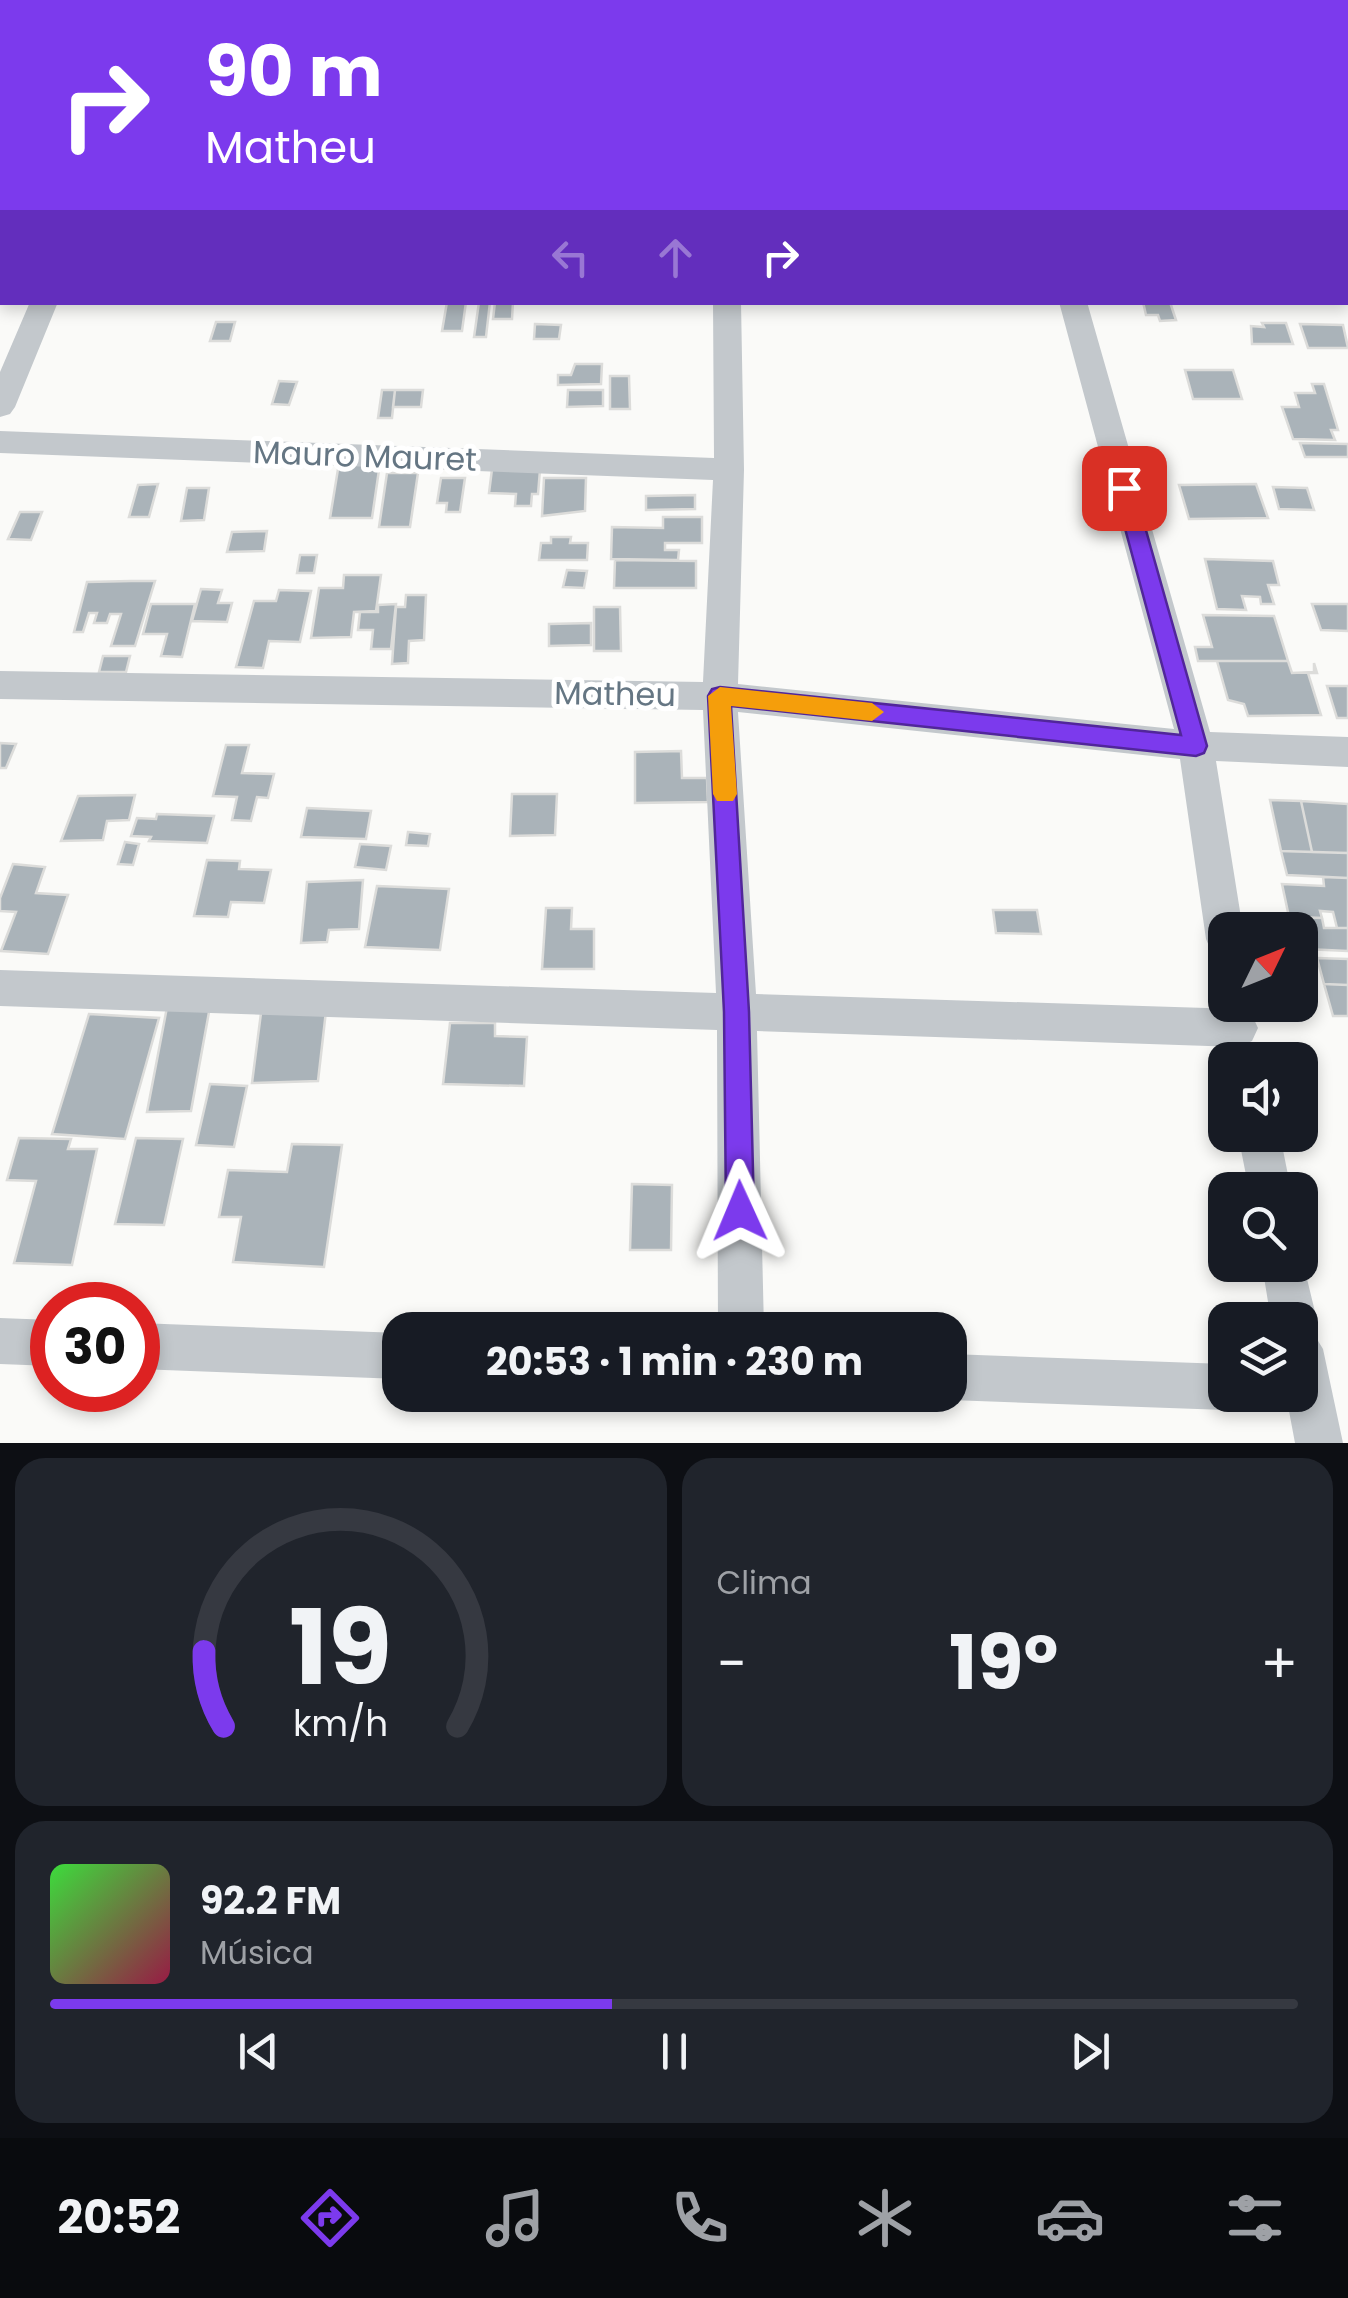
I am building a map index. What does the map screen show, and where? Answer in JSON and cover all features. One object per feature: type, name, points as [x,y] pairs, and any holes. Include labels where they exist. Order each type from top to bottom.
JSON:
[{"type":"street","points":[[0,407],[43,305]]},
{"type":"street","points":[[727,305],[730,470],[720,696],[736,1012],[742,1312]]},
{"type":"street","points":[[1073,305],[1196,746],[1221,912]]},
{"type":"street","name":"Mauro Mauret","points":[[0,442],[730,470]]},
{"type":"street","name":"Matheu","points":[[0,685],[720,696],[1196,746],[1348,752]]},
{"type":"street","points":[[0,988],[1239,1031]]},
{"type":"street","points":[[0,1341],[30,1342]]},
{"type":"street","points":[[160,1347],[382,1355]]},
{"type":"street","points":[[967,1378],[1208,1386]]},
{"type":"street","points":[[1312,1412],[1319,1443]]},
{"type":"building","points":[[446,305],[466,305],[462,331],[442,331]]},
{"type":"building","points":[[479,305],[490,305],[486,337],[474,337]]},
{"type":"building","points":[[495,305],[513,305],[512,319],[493,319]]},
{"type":"building","points":[[1144,305],[1171,305],[1176,320],[1160,321],[1158,315],[1146,315]]},
{"type":"building","points":[[216,322],[235,322],[230,341],[210,341]]},
{"type":"building","points":[[1262,323],[1286,323],[1293,344],[1252,344],[1251,326],[1264,327]]},
{"type":"building","points":[[535,324],[561,325],[559,339],[534,339]]},
{"type":"building","points":[[1300,324],[1343,325],[1348,348],[1308,348]]},
{"type":"building","points":[[575,364],[602,364],[601,384],[558,385],[558,375],[571,375]]},
{"type":"building","points":[[1185,370],[1233,370],[1242,399],[1193,399]]},
{"type":"building","points":[[610,376],[629,376],[630,409],[610,409]]},
{"type":"building","points":[[279,381],[297,382],[289,405],[272,404]]},
{"type":"building","points":[[1312,384],[1324,384],[1338,430],[1331,430],[1335,440],[1293,439],[1282,407],[1299,407],[1295,393],[1315,393]]},
{"type":"building","points":[[382,390],[395,390],[392,418],[378,418]]},
{"type":"building","points":[[395,390],[423,390],[421,407],[393,407]]},
{"type":"building","points":[[568,390],[603,390],[603,406],[567,407]]},
{"type":"building","points":[[1300,443],[1348,444],[1348,457],[1305,457]]},
{"type":"building","points":[[339,463],[380,463],[372,518],[330,518]]},
{"type":"building","points":[[492,469],[540,470],[538,494],[532,494],[531,506],[515,506],[516,494],[489,493]]},
{"type":"building","points":[[387,473],[418,473],[410,527],[379,527]]},
{"type":"building","points":[[441,478],[465,478],[460,512],[446,512],[447,503],[437,503]]},
{"type":"building","points":[[544,478],[586,478],[585,511],[542,516]]},
{"type":"building","points":[[158,484],[149,517],[129,517],[138,485]]},
{"type":"building","points":[[1256,484],[1268,518],[1189,519],[1179,485]]},
{"type":"building","points":[[1273,487],[1307,488],[1314,510],[1279,509]]},
{"type":"building","points":[[187,488],[209,488],[204,520],[181,521]]},
{"type":"building","points":[[695,495],[695,509],[646,510],[646,496]]},
{"type":"building","points":[[20,512],[42,512],[31,540],[8,539]]},
{"type":"building","points":[[663,517],[702,517],[702,543],[665,543],[665,550],[679,550],[678,560],[611,559],[612,527],[663,528]]},
{"type":"building","points":[[267,531],[264,551],[227,552],[232,532]]},
{"type":"building","points":[[551,537],[571,537],[570,543],[588,543],[587,560],[539,560],[541,543],[551,543]]},
{"type":"building","points":[[300,555],[317,555],[314,573],[297,573]]},
{"type":"building","points":[[1205,559],[1273,561],[1279,585],[1268,585],[1274,604],[1261,604],[1260,597],[1242,596],[1246,610],[1217,609]]},
{"type":"building","points":[[615,560],[696,561],[696,588],[614,588]]},
{"type":"building","points":[[567,570],[587,571],[584,588],[563,587]]},
{"type":"building","points":[[344,575],[381,575],[376,611],[354,612],[351,637],[311,638],[319,588],[343,588]]},
{"type":"building","points":[[155,581],[135,646],[111,646],[121,614],[110,614],[107,623],[94,623],[97,613],[89,613],[83,632],[74,632],[87,582]]},
{"type":"building","points":[[201,589],[222,590],[218,603],[232,603],[227,622],[192,621]]},
{"type":"building","points":[[279,590],[311,591],[300,642],[269,641],[263,668],[236,667],[254,601],[276,601]]},
{"type":"building","points":[[406,595],[426,595],[424,640],[409,641],[408,663],[392,664],[396,607],[405,607]]},
{"type":"building","points":[[151,604],[195,604],[182,657],[161,656],[167,634],[143,634]]},
{"type":"building","points":[[396,604],[391,649],[371,649],[373,630],[358,630],[360,612],[378,612],[378,605]]},
{"type":"building","points":[[1312,604],[1348,604],[1348,631],[1321,630]]},
{"type":"building","points":[[594,607],[620,607],[621,651],[594,651]]},
{"type":"building","points":[[1203,615],[1274,616],[1288,661],[1198,661],[1195,647],[1212,647]]},
{"type":"building","points":[[591,623],[591,645],[549,646],[549,624]]},
{"type":"building","points":[[103,656],[130,656],[126,672],[99,672]]},
{"type":"building","points":[[1217,661],[1288,661],[1292,673],[1314,672],[1314,663],[1317,673],[1308,673],[1321,715],[1248,716],[1244,704],[1228,700]]},
{"type":"building","points":[[1327,686],[1348,686],[1348,718],[1337,718]]},
{"type":"building","points":[[0,743],[16,744],[6,768],[0,768]]},
{"type":"building","points":[[226,745],[249,745],[242,773],[274,774],[268,798],[257,797],[251,821],[232,820],[237,797],[213,796]]},
{"type":"building","points":[[681,751],[682,778],[707,778],[708,802],[635,803],[635,752]]},
{"type":"building","points":[[512,794],[557,794],[555,835],[510,836]]},
{"type":"building","points":[[135,795],[129,820],[107,821],[103,840],[61,841],[78,796]]},
{"type":"building","points":[[1270,800],[1301,801],[1312,852],[1281,851]]},
{"type":"building","points":[[1301,801],[1348,804],[1348,853],[1312,852]]},
{"type":"building","points":[[307,808],[371,811],[366,839],[301,837]]},
{"type":"building","points":[[157,814],[214,816],[207,843],[149,841],[151,837],[131,836],[137,818],[156,819]]},
{"type":"building","points":[[408,832],[430,834],[428,846],[406,845]]},
{"type":"building","points":[[125,842],[139,844],[133,865],[118,864]]},
{"type":"building","points":[[360,844],[391,846],[386,870],[355,867]]},
{"type":"building","points":[[1281,851],[1348,853],[1348,878],[1287,875]]},
{"type":"building","points":[[207,860],[240,861],[239,869],[271,870],[264,903],[231,902],[228,917],[194,916]]},
{"type":"building","points":[[13,864],[45,867],[36,893],[68,895],[48,954],[1,951],[16,912],[0,911],[0,898]]},
{"type":"building","points":[[1323,877],[1348,878],[1348,928],[1337,928],[1333,912],[1320,911],[1322,918],[1318,918],[1318,912],[1288,912],[1282,884],[1324,886]]},
{"type":"building","points":[[363,880],[359,929],[329,930],[327,942],[301,943],[307,882]]},
{"type":"building","points":[[377,886],[449,889],[440,950],[365,947]]},
{"type":"building","points":[[546,908],[572,908],[571,929],[594,929],[594,969],[542,969]]},
{"type":"building","points":[[993,910],[1037,910],[1041,934],[996,933]]},
{"type":"building","points":[[1318,918],[1322,918],[1324,928],[1348,928],[1348,951],[1318,950]]},
{"type":"building","points":[[1318,958],[1348,959],[1348,985],[1324,984]]},
{"type":"building","points":[[1324,984],[1348,985],[1348,1016],[1333,1016]]},
{"type":"building","points":[[211,1001],[191,1111],[147,1112],[168,1002]]},
{"type":"building","points":[[326,1011],[318,1081],[252,1083],[261,1013]]},
{"type":"building","points":[[89,1014],[159,1018],[125,1139],[52,1134]]},
{"type":"building","points":[[450,1023],[495,1023],[495,1036],[527,1037],[524,1086],[443,1084]]},
{"type":"building","points":[[210,1084],[247,1086],[234,1147],[196,1145]]},
{"type":"building","points":[[19,1138],[71,1139],[68,1149],[97,1149],[72,1265],[14,1263],[36,1181],[7,1180]]},
{"type":"building","points":[[136,1138],[183,1139],[164,1225],[115,1224]]},
{"type":"building","points":[[292,1144],[342,1145],[324,1267],[233,1262],[241,1217],[219,1217],[228,1170],[287,1172]]},
{"type":"building","points":[[632,1184],[672,1185],[671,1250],[630,1250]]},
{"type":"slow traffic","points":[[725,794],[720,696],[872,712]]},
{"type":"route","points":[[740,1211],[736,1012],[720,696],[1196,746],[1124,488]]}]
